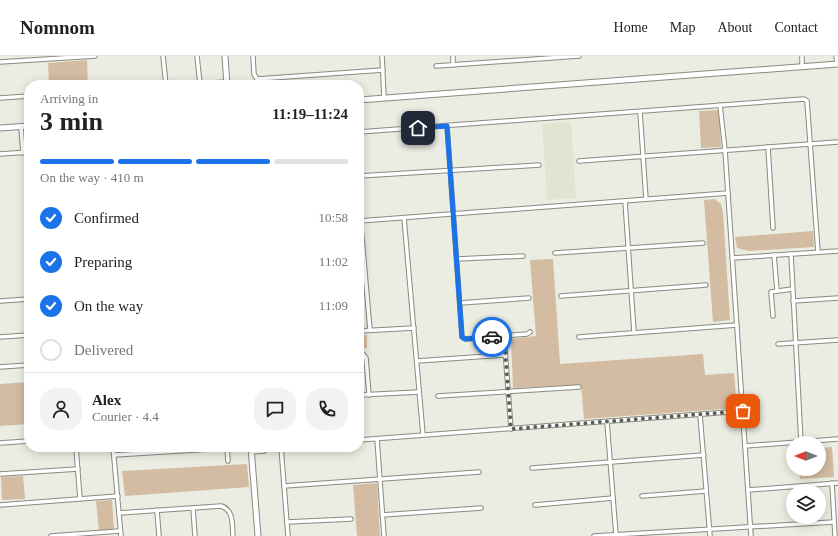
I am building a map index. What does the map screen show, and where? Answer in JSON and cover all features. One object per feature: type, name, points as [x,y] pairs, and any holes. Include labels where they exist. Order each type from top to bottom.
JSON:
[{"type":"street","points":[[0,62],[26,58],[95,56]]},
{"type":"street","points":[[163,56],[165,80]]},
{"type":"street","points":[[197,56],[200,80]]},
{"type":"street","points":[[225,56],[226,80]]},
{"type":"street","points":[[253,56],[254,74],[257,79],[383,70]]},
{"type":"street","points":[[382,56],[384,97]]},
{"type":"street","points":[[453,56],[453,64]]},
{"type":"street","points":[[436,66],[579,56]]},
{"type":"street","points":[[802,56],[802,66]]},
{"type":"street","points":[[364,99],[837,64],[836,56]]},
{"type":"street","points":[[0,98],[24,96]]},
{"type":"street","points":[[364,132],[640,112],[804,98],[806,101],[810,144],[818,252]]},
{"type":"street","points":[[720,105],[725,150],[751,536]]},
{"type":"street","points":[[640,112],[646,199]]},
{"type":"street","points":[[0,128],[21,126],[23,153],[0,154]]},
{"type":"street","points":[[447,126],[453,214],[458,260],[461,335],[463,339],[504,336],[530,332]]},
{"type":"street","points":[[579,161],[838,142]]},
{"type":"street","points":[[768,147],[773,228]]},
{"type":"street","points":[[364,176],[539,165]]},
{"type":"street","points":[[364,221],[728,193]]},
{"type":"street","points":[[625,201],[630,248],[634,332]]},
{"type":"street","points":[[404,218],[423,435]]},
{"type":"street","points":[[556,253],[703,243]]},
{"type":"street","points":[[732,258],[838,251]]},
{"type":"street","points":[[791,254],[801,436]]},
{"type":"street","points":[[458,260],[523,256]]},
{"type":"street","points":[[774,256],[777,290]]},
{"type":"street","points":[[364,265],[370,330]]},
{"type":"street","points":[[561,296],[706,285]]},
{"type":"street","points":[[772,316],[771,292],[792,289]]},
{"type":"street","points":[[460,303],[529,298]]},
{"type":"street","points":[[793,301],[838,298]]},
{"type":"street","points":[[0,302],[24,300]]},
{"type":"street","points":[[579,337],[737,325]]},
{"type":"street","points":[[364,331],[414,328]]},
{"type":"street","points":[[0,337],[24,335]]},
{"type":"street","points":[[504,336],[504,355],[511,429]]},
{"type":"street","points":[[778,344],[838,340]]},
{"type":"street","points":[[364,355],[366,358],[369,394]]},
{"type":"street","points":[[417,361],[504,355]]},
{"type":"street","points":[[0,367],[24,365]]},
{"type":"street","points":[[438,396],[579,387]]},
{"type":"street","points":[[364,394],[419,392]]},
{"type":"street","points":[[364,440],[743,411]]},
{"type":"street","points":[[700,414],[710,536]]},
{"type":"street","points":[[607,422],[616,535]]},
{"type":"street","points":[[377,439],[384,536]]},
{"type":"street","points":[[826,440],[838,439]]},
{"type":"street","points":[[0,443],[24,441]]},
{"type":"street","points":[[745,446],[786,443]]},
{"type":"street","points":[[76,452],[80,499]]},
{"type":"street","points":[[114,452],[121,536]]},
{"type":"street","points":[[114,455],[156,452]]},
{"type":"street","points":[[227,452],[228,461]]},
{"type":"street","points":[[251,452],[258,536]]},
{"type":"street","points":[[281,452],[288,536]]},
{"type":"street","points":[[532,468],[704,455]]},
{"type":"street","points":[[0,474],[78,469]]},
{"type":"street","points":[[284,486],[479,472]]},
{"type":"street","points":[[748,490],[838,483]]},
{"type":"street","points":[[832,484],[835,536]]},
{"type":"street","points":[[642,496],[706,491]]},
{"type":"street","points":[[0,505],[118,496]]},
{"type":"street","points":[[535,505],[613,498]]},
{"type":"street","points":[[119,513],[221,506],[227,508],[231,513],[233,536]]},
{"type":"street","points":[[193,508],[195,536]]},
{"type":"street","points":[[382,515],[481,508]]},
{"type":"street","points":[[157,510],[159,536]]},
{"type":"street","points":[[287,522],[350,518]]},
{"type":"street","points":[[594,536],[709,528],[834,522]]},
{"type":"street","points":[[51,536],[120,531]]},
{"type":"shaded area","points":[[87,60],[88,80],[49,80],[48,63]]},
{"type":"shaded area","points":[[719,110],[721,147],[701,148],[699,111]]},
{"type":"shaded area","points":[[571,122],[576,198],[547,200],[542,124]]},
{"type":"shaded area","points":[[715,199],[721,204],[723,212],[730,320],[713,322],[704,200]]},
{"type":"shaded area","points":[[813,231],[814,247],[748,251],[737,248],[735,237]]},
{"type":"shaded area","points":[[553,259],[560,364],[703,354],[705,375],[734,373],[737,408],[584,419],[581,385],[513,388],[511,339],[536,336],[530,260]]},
{"type":"shaded area","points":[[364,335],[367,335],[367,348],[364,348]]},
{"type":"shaded area","points":[[24,382],[24,424],[0,426],[0,384]]},
{"type":"shaded area","points":[[826,447],[832,447],[834,477],[800,479],[800,476],[826,476]]},
{"type":"shaded area","points":[[247,464],[249,487],[125,496],[122,471]]},
{"type":"shaded area","points":[[23,476],[25,499],[2,500],[1,477]]},
{"type":"shaded area","points":[[377,483],[380,536],[357,536],[353,485]]},
{"type":"shaded area","points":[[112,500],[114,530],[99,531],[96,501]]},
{"type":"way so far","points":[[492,337],[504,336],[504,355],[511,429],[743,411]]},
{"type":"route","points":[[418,128],[447,126],[453,214],[458,260],[461,335],[463,339],[492,337]]}]
